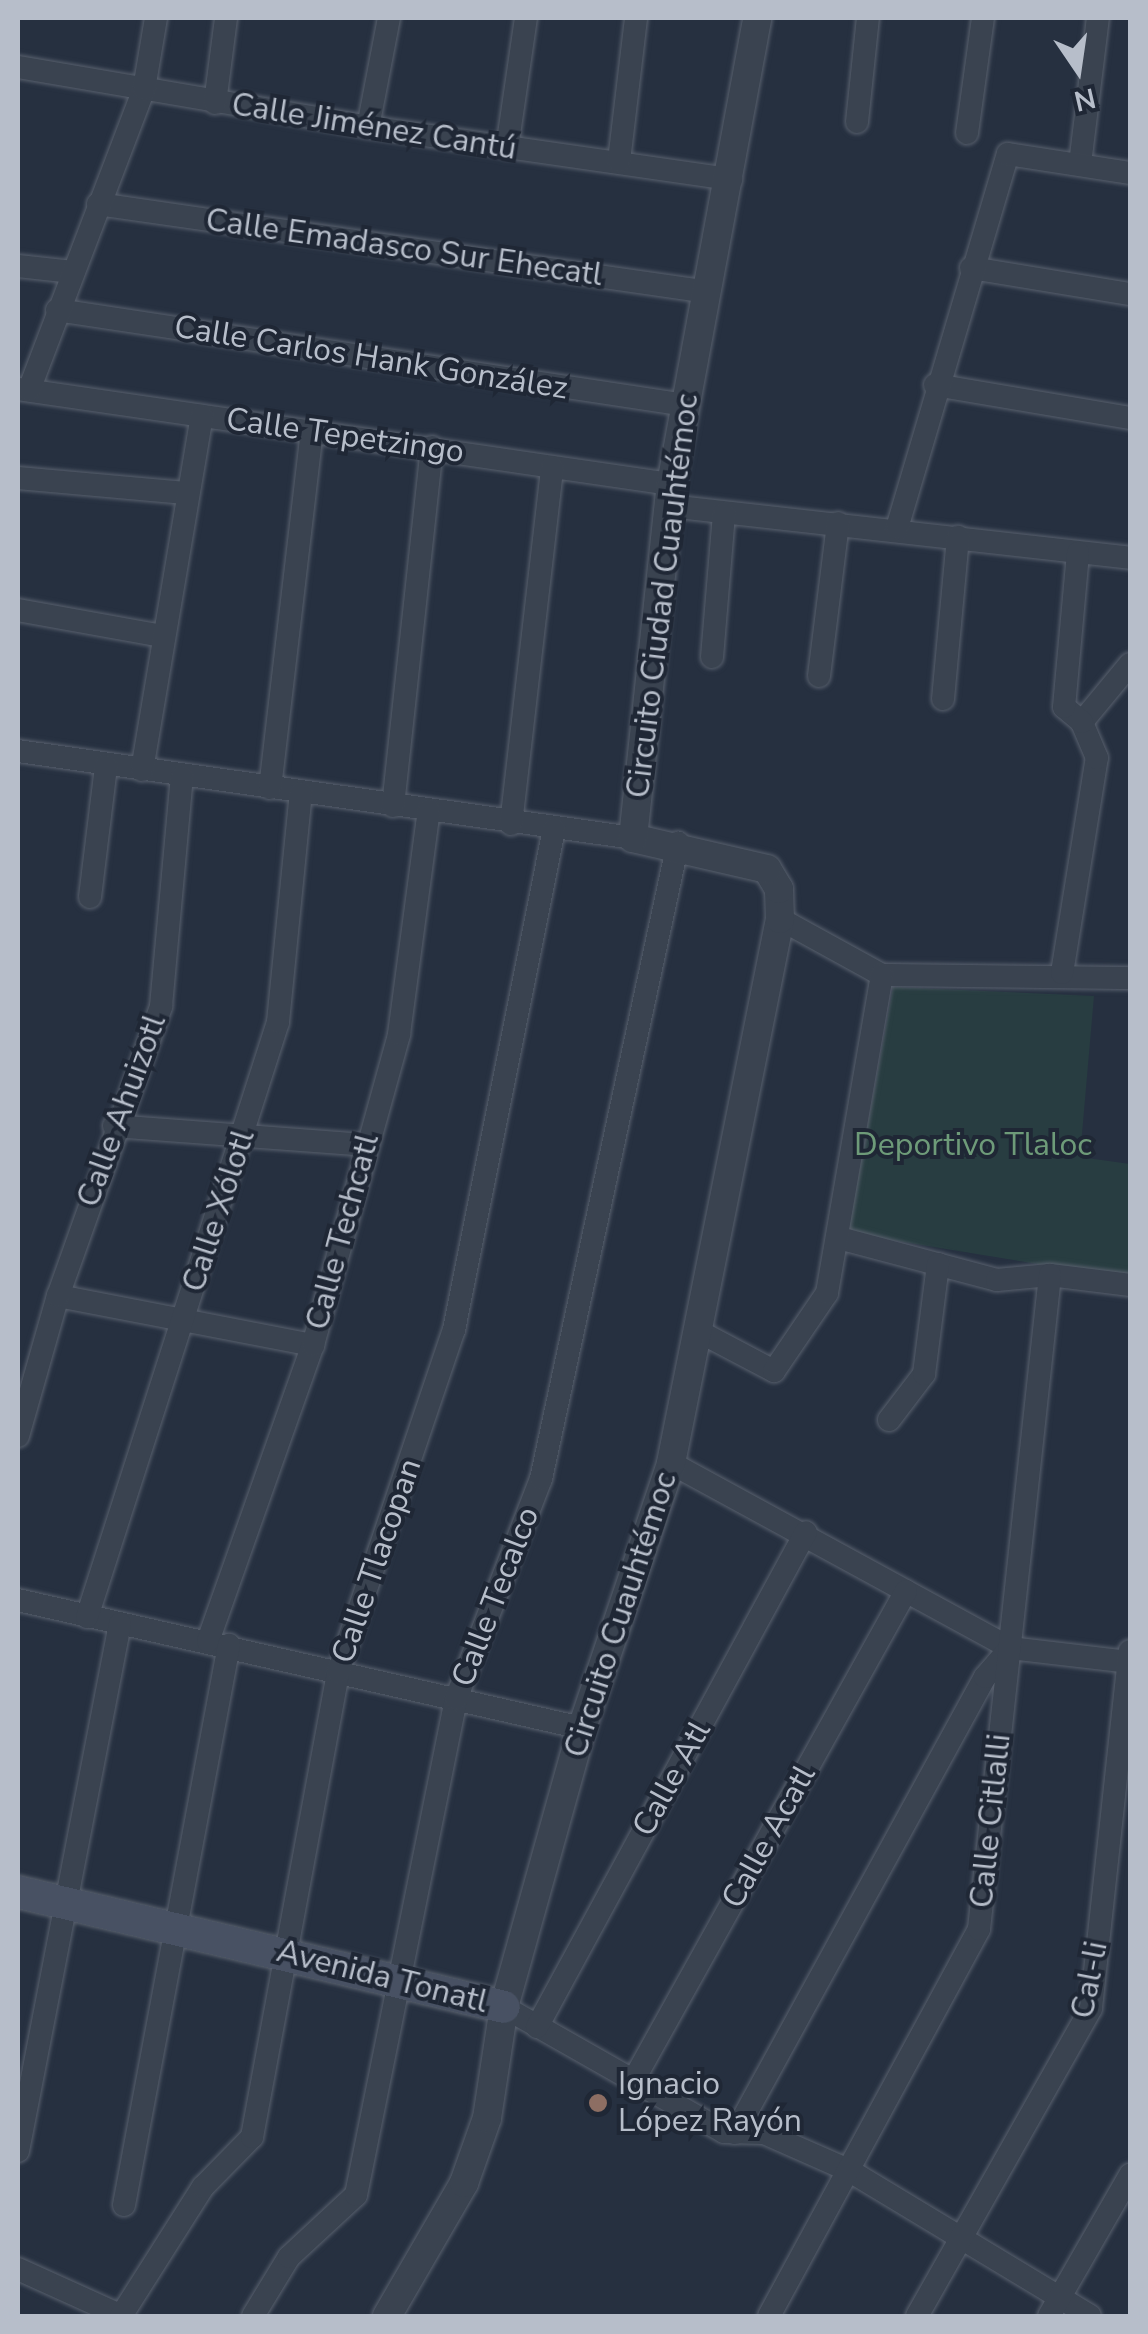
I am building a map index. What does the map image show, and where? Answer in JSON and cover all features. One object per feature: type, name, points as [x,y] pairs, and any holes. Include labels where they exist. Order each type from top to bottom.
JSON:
[{"type":"main road","name":"Avenida Tonatl","points":[[18,1892],[504,2007]]},
{"type":"street","points":[[23,390],[74,272],[144,89],[156,18]]},
{"type":"street","points":[[215,103],[226,18]]},
{"type":"street","points":[[368,128],[389,18]]},
{"type":"street","points":[[507,148],[526,18]]},
{"type":"street","points":[[619,161],[636,18]]},
{"type":"street","name":"Circuito Ciudad Cuauhtémoc","points":[[757,18],[731,179],[670,495],[632,838],[678,843],[766,869],[780,889]]},
{"type":"street","points":[[856,122],[868,18]]},
{"type":"street","points":[[967,134],[983,18]]},
{"type":"street","points":[[1080,164],[1098,18]]},
{"type":"street","name":"Calle Jiménez Cantú","points":[[18,67],[368,128],[731,179]]},
{"type":"street","points":[[897,528],[935,384],[1008,154],[1130,173]]},
{"type":"street","name":"Calle Emadasco Sur Ehecatl","points":[[98,204],[709,292]]},
{"type":"street","points":[[18,266],[74,272]]},
{"type":"street","points":[[970,268],[1130,294]]},
{"type":"street","name":"Calle Carlos Hank González","points":[[56,310],[685,406]]},
{"type":"street","points":[[935,384],[1130,418]]},
{"type":"street","name":"Calle Tepetzingo","points":[[23,390],[552,467],[670,495],[724,514],[897,528],[1130,558]]},
{"type":"street","points":[[142,770],[185,493],[202,416]]},
{"type":"street","points":[[270,788],[312,431]]},
{"type":"street","points":[[393,806],[432,447]]},
{"type":"street","points":[[511,824],[552,467]]},
{"type":"street","points":[[18,478],[185,493]]},
{"type":"street","points":[[712,657],[724,514]]},
{"type":"street","points":[[819,676],[838,524]]},
{"type":"street","points":[[943,699],[958,536]]},
{"type":"street","points":[[1062,973],[1097,758],[1082,722],[1064,707],[1078,553]]},
{"type":"street","points":[[18,610],[162,636]]},
{"type":"street","points":[[1082,722],[1130,664]]},
{"type":"street","points":[[18,750],[182,777],[632,838]]},
{"type":"street","points":[[90,897],[106,766]]},
{"type":"street","name":"Calle Ahuizotl","points":[[18,1436],[58,1296],[168,975],[182,777]]},
{"type":"street","name":"Calle Xólotl","points":[[87,1618],[278,1022],[301,794]]},
{"type":"street","name":"Calle Techcatl","points":[[124,2205],[219,1643],[312,1345],[405,1009],[429,810]]},
{"type":"street","name":"Calle Tlacopan","points":[[121,2316],[203,2187],[252,2137],[338,1672],[454,1330],[554,829]]},
{"type":"street","name":"Calle Tecalco","points":[[254,2316],[289,2257],[356,2195],[456,1699],[542,1479],[678,843]]},
{"type":"street","name":"Circuito Cuauhtémoc","points":[[387,2316],[464,2184],[487,2118],[504,2007],[582,1728],[671,1462],[780,919],[780,889]]},
{"type":"street","points":[[780,919],[882,976],[1062,973],[1130,978]]},
{"type":"street","points":[[698,1330],[768,1370],[779,1368],[827,1293],[882,976]]},
{"type":"street","points":[[114,1126],[367,1144]]},
{"type":"street","points":[[839,1238],[997,1280],[1050,1275],[1130,1284]]},
{"type":"street","points":[[890,1420],[924,1374],[938,1264]]},
{"type":"street","name":"Calle Citlalli","points":[[769,2316],[979,1930],[1050,1275]]},
{"type":"street","points":[[58,1296],[312,1345]]},
{"type":"street","points":[[671,1462],[806,1532],[1010,1648],[1130,1662]]},
{"type":"street","name":"Calle Atl","points":[[537,2026],[806,1532]]},
{"type":"street","name":"Calle Acatl","points":[[632,2084],[906,1591]]},
{"type":"street","points":[[18,1600],[582,1728]]},
{"type":"street","points":[[18,2151],[62,1902],[120,1624]]},
{"type":"street","points":[[735,2133],[984,1676],[1010,1648]]},
{"type":"street","name":"Cal-li","points":[[917,2316],[964,2240],[1091,2008],[1130,1651]]},
{"type":"street","name":"Avenida Tonatl","points":[[504,2007],[632,2084],[735,2133],[764,2133],[850,2171],[964,2240],[1054,2308],[1090,2316]]},
{"type":"street","points":[[1054,2308],[1130,2175]]},
{"type":"street","points":[[18,2269],[121,2316]]},
{"type":"green space","name":"Deportivo Tlaloc","points":[[893,987],[1094,996],[1080,1157],[1130,1164],[1130,1279],[848,1233]]},
{"type":"place","name":"Ignacio López Rayón","points":[[598,2103]]}]
